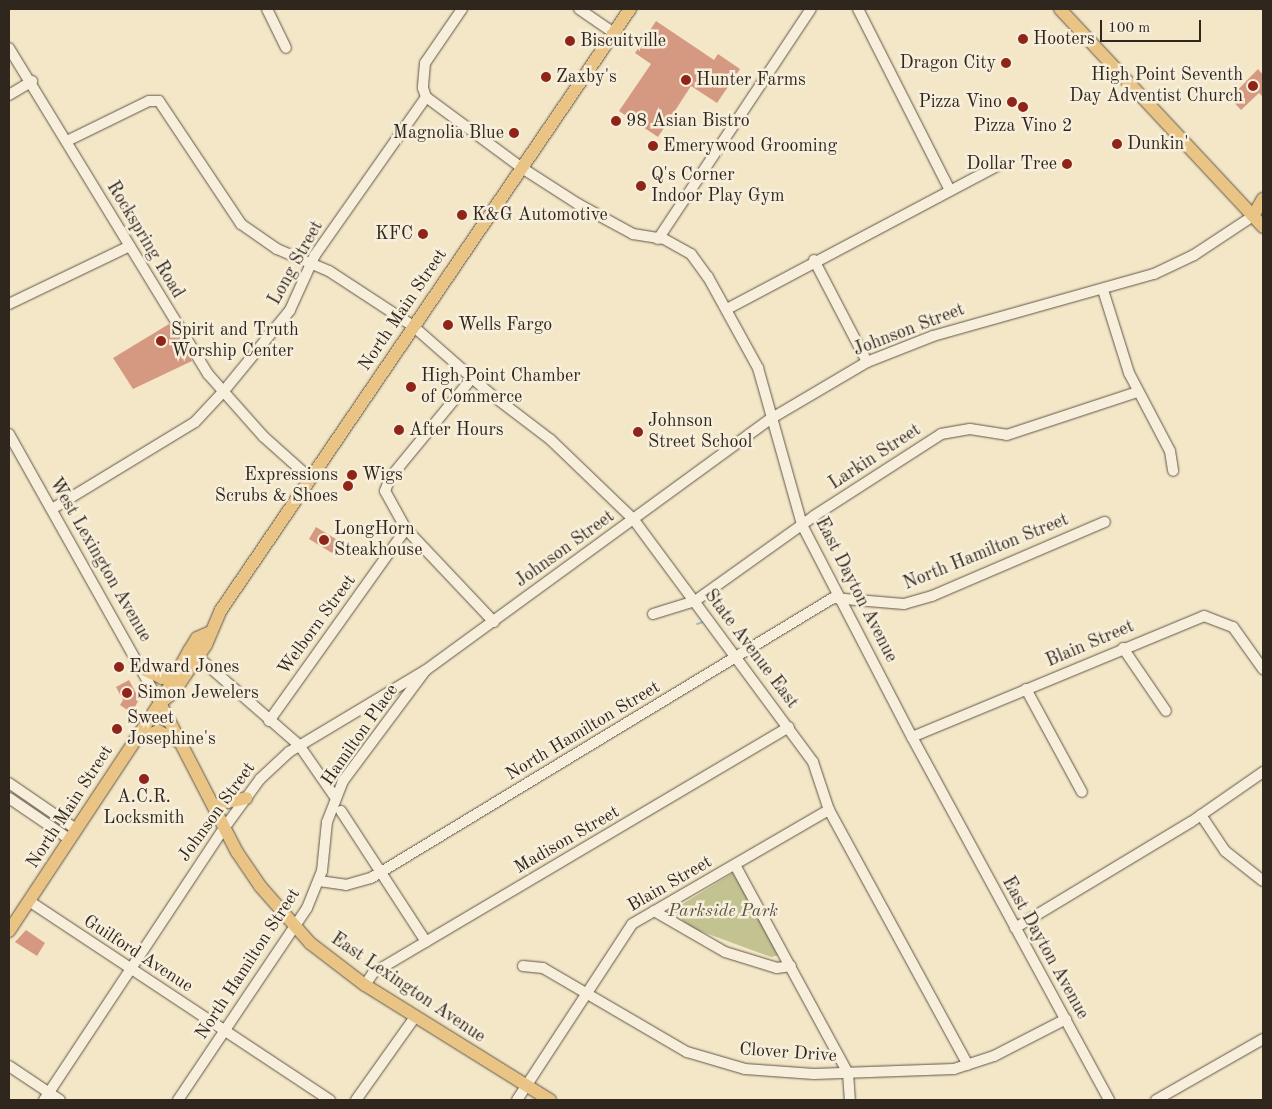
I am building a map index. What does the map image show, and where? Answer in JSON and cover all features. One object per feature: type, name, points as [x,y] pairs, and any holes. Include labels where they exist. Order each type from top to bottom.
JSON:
[{"type":"main road","name":"North Main Street","points":[[160,703],[173,692],[198,657],[208,633],[413,326],[630,9]]},
{"type":"main road","points":[[1060,9],[1258,212],[1263,227]]},
{"type":"main road","name":"Johnson Street","points":[[1258,212],[1263,199]]},
{"type":"main road","name":"North Main Street","points":[[9,931],[160,703],[174,675],[197,638],[208,633]]},
{"type":"main road","points":[[143,669],[162,678],[174,675]]},
{"type":"main road","name":"East Lexington Avenue","points":[[160,703],[225,827],[258,885],[295,927],[332,962],[365,985],[550,1100]]},
{"type":"main road","points":[[135,740],[162,731],[180,743]]},
{"type":"main road","points":[[214,805],[246,798]]},
{"type":"street","points":[[267,9],[286,48]]},
{"type":"street","points":[[426,97],[423,88],[425,63],[462,9]]},
{"type":"street","points":[[580,9],[614,32]]},
{"type":"street","points":[[658,239],[811,9]]},
{"type":"street","points":[[858,9],[949,188]]},
{"type":"street","name":"Rockspring Road","points":[[9,48],[32,81],[195,355],[224,392],[311,479]]},
{"type":"street","points":[[9,95],[32,81]]},
{"type":"street","name":"East Dayton Avenue","points":[[426,97],[522,168],[633,234],[658,239],[691,254],[726,309],[758,368],[783,467],[802,525],[912,738],[1110,1100]]},
{"type":"street","name":"Long Street","points":[[52,509],[195,422],[224,392],[290,310],[313,264],[315,255],[426,97]]},
{"type":"street","name":"State Avenue East","points":[[67,141],[149,101],[162,104],[241,224],[277,249],[313,264],[413,326],[472,378],[551,440],[634,520],[737,656],[813,762],[828,810],[968,1064]]},
{"type":"street","points":[[726,309],[949,188],[1000,165]]},
{"type":"street","name":"Johnson Street","points":[[46,1097],[225,827],[260,779],[299,745],[426,670],[772,418],[867,362],[933,336],[1103,290],[1178,264],[1258,212]]},
{"type":"street","points":[[9,304],[130,246]]},
{"type":"street","points":[[814,260],[867,362]]},
{"type":"street","points":[[1103,290],[1137,392],[1170,451],[1173,471]]},
{"type":"street","points":[[472,378],[390,478],[387,498],[406,529],[494,622]]},
{"type":"street","name":"Larkin Street","points":[[653,614],[694,601],[802,525],[941,434],[970,429],[1007,435],[1137,392]]},
{"type":"street","name":"West Lexington Avenue","points":[[9,434],[143,669],[160,703]]},
{"type":"street","name":"North Hamilton Street","points":[[178,1100],[295,927],[319,881],[346,885],[381,873],[833,598],[842,601],[856,598],[904,604],[932,596],[1105,522]]},
{"type":"street","name":"Welborn Street","points":[[269,721],[406,529]]},
{"type":"street","name":"Blain Street","points":[[912,738],[1194,618],[1215,618],[1233,627],[1263,669]]},
{"type":"street","points":[[1123,648],[1166,711]]},
{"type":"street","points":[[198,657],[269,721],[299,745],[335,797]]},
{"type":"street","name":"Hamilton Place","points":[[319,881],[327,822],[335,797],[388,718],[426,670]]},
{"type":"street","points":[[1026,689],[1082,792]]},
{"type":"street","points":[[388,692],[393,702],[388,718]]},
{"type":"street","name":"Madison Street","points":[[365,985],[374,972],[789,727]]},
{"type":"street","points":[[1015,928],[1201,815],[1263,772]]},
{"type":"street","points":[[9,783],[72,834]]},
{"type":"street","points":[[9,798],[72,834]]},
{"type":"street","name":"Blain Street","points":[[517,1100],[626,930],[654,911],[828,810]]},
{"type":"street","points":[[341,812],[426,942]]},
{"type":"street","points":[[1201,815],[1226,852],[1263,880]]},
{"type":"street","points":[[735,865],[848,1073],[850,1100]]},
{"type":"street","name":"Guilford Avenue","points":[[29,901],[330,1100]]},
{"type":"street","points":[[654,911],[726,952],[777,968],[791,966]]},
{"type":"street","name":"Clover Drive","points":[[523,966],[543,968],[688,1052],[718,1064],[778,1072],[937,1072],[994,1056],[1066,1019]]},
{"type":"street","points":[[356,1100],[415,1017]]},
{"type":"street","points":[[1156,1100],[1263,1039]]},
{"type":"street","points":[[9,1066],[46,1097],[60,1100]]},
{"type":"green space","name":"Parkside Park","points":[[733,873],[780,955],[771,957],[692,928],[671,911]]},
{"type":"building","name":"Hunter Farms","points":[[656,21],[714,60],[718,54],[740,69],[717,103],[691,86],[658,137],[619,111],[651,64],[635,53]]},
{"type":"building","name":"High Point Seventh Day Adventist Church","points":[[1258,69],[1263,75],[1263,97],[1259,93],[1241,110],[1230,98]]},
{"type":"building","name":"Spirit and Truth Worship Center","points":[[169,324],[192,361],[133,389],[113,358]]},
{"type":"building","name":"LongHorn Steakhouse","points":[[316,527],[339,541],[332,553],[309,539]]},
{"type":"building","name":"Simon Jewelers","points":[[129,680],[139,699],[132,713],[120,705],[123,700],[116,687]]},
{"type":"building","points":[[26,930],[45,943],[37,956],[15,942]]},
{"type":"waterway","points":[[697,624],[703,622]]},
{"type":"place","name":"Hooters","points":[[1023,39]]},
{"type":"place","name":"Biscuitville","points":[[570,41]]},
{"type":"place","name":"Dragon City","points":[[1006,63]]},
{"type":"place","name":"Zaxby's","points":[[546,77]]},
{"type":"place","name":"Hunter Farms","points":[[686,80]]},
{"type":"place","name":"High Point Seventh Day Adventist Church","points":[[1253,86]]},
{"type":"place","name":"Pizza Vino","points":[[1012,102]]},
{"type":"place","name":"Pizza Vino 2","points":[[1023,107]]},
{"type":"place","name":"98 Asian Bistro","points":[[616,121]]},
{"type":"place","name":"Magnolia Blue","points":[[514,133]]},
{"type":"place","name":"Dunkin'","points":[[1117,144]]},
{"type":"place","name":"Emerywood Grooming","points":[[653,146]]},
{"type":"place","name":"Dollar Tree","points":[[1067,164]]},
{"type":"place","name":"Q's Corner Indoor Play Gym","points":[[641,186]]},
{"type":"place","name":"K&G Automotive","points":[[462,215]]},
{"type":"place","name":"KFC","points":[[423,234]]},
{"type":"place","name":"Wells Fargo","points":[[448,325]]},
{"type":"place","name":"Spirit and Truth Worship Center","points":[[161,341]]},
{"type":"place","name":"High Point Chamber of Commerce","points":[[411,387]]},
{"type":"place","name":"After Hours","points":[[399,430]]},
{"type":"place","name":"Johnson Street School","points":[[638,432]]},
{"type":"place","name":"Wigs","points":[[352,475]]},
{"type":"place","name":"Expressions Scrubs & Shoes","points":[[348,486]]},
{"type":"place","name":"LongHorn Steakhouse","points":[[324,540]]},
{"type":"place","name":"Edward Jones","points":[[119,667]]},
{"type":"place","name":"Simon Jewelers","points":[[127,693]]},
{"type":"place","name":"Sweet Josephine's","points":[[117,729]]},
{"type":"place","name":"A.C.R. Locksmith","points":[[144,779]]}]
